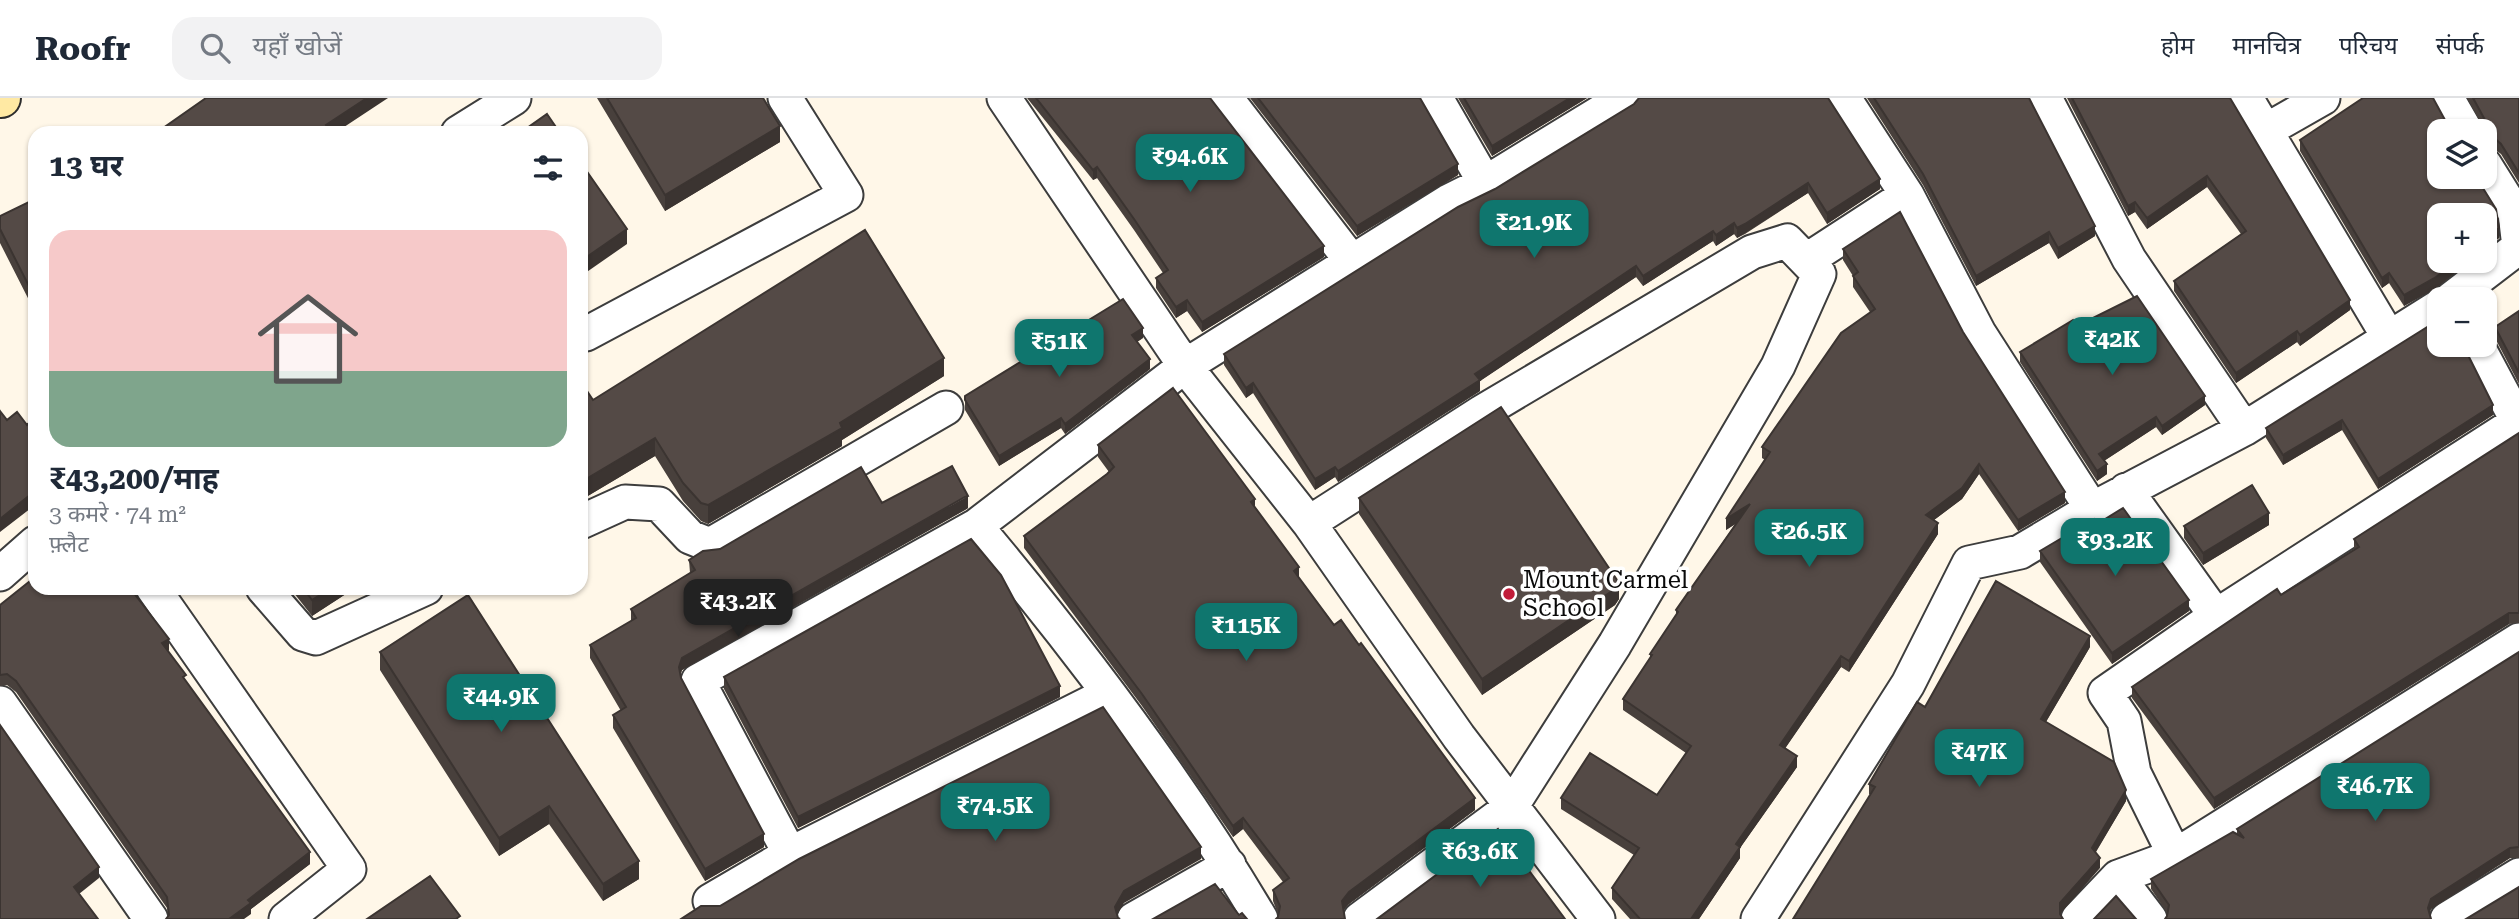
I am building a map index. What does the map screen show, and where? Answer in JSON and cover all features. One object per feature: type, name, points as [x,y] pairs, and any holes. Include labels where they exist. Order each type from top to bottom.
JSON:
[{"type":"street","points":[[469,126],[514,98]]},
{"type":"street","points":[[588,333],[846,195],[785,98]]},
{"type":"street","points":[[1004,98],[1185,366],[1309,523],[1511,807],[1598,919]]},
{"type":"street","points":[[1226,98],[1353,263]]},
{"type":"street","points":[[1436,98],[1485,183]]},
{"type":"street","points":[[790,854],[698,681],[976,526],[1185,366],[1449,201],[1485,183],[1624,98]]},
{"type":"street","points":[[1844,98],[1907,195],[1979,333],[2092,509]]},
{"type":"street","points":[[2045,98],[2129,258],[2244,429]]},
{"type":"street","points":[[2246,98],[2388,337]]},
{"type":"street","points":[[2265,131],[2323,98]]},
{"type":"street","points":[[2447,98],[2459,119]]},
{"type":"street","points":[[2467,287],[2519,247],[2515,213],[2497,184]]},
{"type":"street","points":[[1807,260],[1907,195]]},
{"type":"street","points":[[1309,523],[1482,412],[1752,252],[1787,241],[1819,274],[1778,366],[1615,644],[1511,807],[1360,919]]},
{"type":"street","points":[[1758,919],[1908,684],[1969,563],[2020,552],[2126,490],[2244,429],[2427,314]]},
{"type":"street","points":[[2175,856],[2134,773],[2124,721],[2105,693],[2216,616],[2519,421],[2484,357]]},
{"type":"street","points":[[588,519],[625,502],[659,504],[690,537],[710,545],[946,408]]},
{"type":"street","points":[[2126,490],[2216,616]]},
{"type":"street","points":[[976,526],[1050,615],[1108,694],[1229,864],[1261,919]]},
{"type":"street","points":[[0,574],[28,549]]},
{"type":"street","points":[[158,595],[349,869],[286,919]]},
{"type":"street","points":[[269,595],[303,634],[316,638],[411,595]]},
{"type":"street","points":[[2078,919],[2118,877],[2175,856],[2519,640]]},
{"type":"street","points":[[710,901],[790,854],[1108,694]]},
{"type":"street","points":[[0,703],[151,919]]},
{"type":"street","points":[[1134,919],[1229,864]]},
{"type":"street","points":[[2447,919],[2519,875]]},
{"type":"street","points":[[2118,877],[2150,919]]},
{"type":"building","points":[[206,98],[367,98],[327,126],[166,126]]},
{"type":"building","points":[[607,98],[763,98],[780,126],[665,195]]},
{"type":"building","points":[[1036,98],[1210,98],[1324,246],[1202,322],[1187,300],[1176,307],[1156,278],[1168,270],[1134,219],[1097,167],[1093,170]]},
{"type":"building","points":[[1258,98],[1420,98],[1458,164],[1357,226]]},
{"type":"building","points":[[1464,98],[1570,98],[1492,146]]},
{"type":"building","points":[[1639,98],[1828,98],[1880,179],[1827,213],[1808,183],[1745,224],[1737,228],[1734,223],[1716,235],[1713,231],[1643,276],[1636,266],[1475,374],[1480,380],[1338,471],[1335,467],[1315,479],[1253,383],[1246,388],[1224,354],[1458,207],[1495,189],[1634,104]]},
{"type":"building","points":[[1874,98],[2029,98],[2095,226],[2058,248],[2049,232],[1976,276],[1923,174]]},
{"type":"building","points":[[2072,98],[2230,98],[2350,300],[2300,335],[2297,331],[2236,373],[2174,281],[2246,231],[2207,176],[2147,218],[2135,202],[2128,206]]},
{"type":"building","points":[[2363,98],[2433,98],[2444,119],[2427,119],[2427,189],[2484,189],[2492,203],[2427,203],[2427,273],[2441,273],[2404,295],[2389,273],[2382,278],[2300,140]]},
{"type":"building","points":[[2473,98],[2519,98],[2519,173],[2497,140],[2497,119],[2484,119]]},
{"type":"building","points":[[547,114],[555,126],[530,126]]},
{"type":"building","points":[[588,173],[627,229],[588,256]]},
{"type":"building","points":[[28,202],[28,284],[0,229],[0,216]]},
{"type":"building","points":[[1900,212],[1963,332],[2065,492],[2018,520],[1979,464],[1962,488],[1926,515],[1938,523],[1849,661],[1841,656],[1780,745],[1797,756],[1736,844],[1740,847],[1691,919],[1640,919],[1612,888],[1639,848],[1561,798],[1590,753],[1657,795],[1691,746],[1623,699],[1678,612],[1676,610],[1750,504],[1726,519],[1770,452],[1762,447],[1841,333],[1875,309],[1853,276],[1858,272],[1843,249]]},
{"type":"building","points":[[865,230],[944,358],[840,423],[842,428],[708,505],[701,503],[683,483],[655,438],[588,478],[588,392],[593,400]]},
{"type":"building","points":[[2137,296],[2205,396],[2162,426],[2156,417],[2099,454],[2107,464],[2097,471],[2020,352],[2073,320],[2077,326]]},
{"type":"building","points":[[1123,299],[1143,328],[1132,335],[1150,359],[1065,424],[1061,418],[999,456],[965,396]]},
{"type":"building","points":[[2519,311],[2519,373],[2497,331],[2497,326]]},
{"type":"building","points":[[2427,327],[2427,357],[2469,357],[2493,405],[2378,479],[2342,420],[2283,455],[2266,428]]},
{"type":"building","points":[[1173,388],[1255,499],[1251,502],[1299,567],[1294,571],[1334,625],[1341,620],[1359,645],[1361,643],[1475,798],[1349,892],[1342,901],[1345,919],[1276,919],[1280,906],[1273,890],[1289,878],[1243,818],[1233,826],[1142,694],[1024,536],[1107,474],[1114,467],[1098,445]]},
{"type":"building","points":[[1501,407],[1619,583],[1615,589],[1482,679],[1359,498]]},
{"type":"building","points":[[0,411],[7,420],[17,412],[28,424],[28,497],[0,519]]},
{"type":"building","points":[[2519,433],[2519,613],[2509,613],[2214,798],[2132,687],[2277,589],[2281,595],[2359,547],[2354,539]]},
{"type":"building","points":[[952,466],[968,496],[682,658],[679,667],[681,678],[764,834],[705,869],[613,715],[626,707],[590,645],[636,618],[631,609],[695,570],[689,560],[703,551],[720,549],[861,467],[882,503]]},
{"type":"building","points":[[2252,485],[2269,513],[2203,553],[2184,526]]},
{"type":"building","points":[[2123,508],[2189,600],[2112,653],[2040,551],[2094,519],[2097,524]]},
{"type":"building","points":[[971,539],[1001,575],[1060,686],[798,817],[724,677]]},
{"type":"building","points":[[1996,581],[2090,636],[2041,719],[2114,762],[2126,790],[2092,848],[2100,858],[2060,903],[2063,919],[1793,919],[1875,787],[1869,784],[1917,702],[1925,707]]},
{"type":"building","points":[[28,583],[28,595],[135,595],[169,639],[162,643],[186,675],[183,677],[310,852],[248,900],[251,903],[229,919],[166,919],[169,915],[167,897],[16,681],[7,674],[0,675],[0,605]]},
{"type":"building","points":[[468,595],[639,861],[603,884],[549,806],[499,838],[380,652]]},
{"type":"building","points":[[2519,652],[2519,847],[2510,848],[2431,899],[2428,908],[2431,919],[2165,919],[2169,905],[2151,879],[2233,832],[2244,838],[2237,829]]},
{"type":"building","points":[[1103,707],[1201,847],[1124,891],[1115,907],[1120,919],[681,919],[701,906],[720,906],[799,859]]},
{"type":"building","points":[[0,725],[99,867],[74,887],[98,919],[0,919]]},
{"type":"building","points":[[1498,829],[1565,919],[1377,919]]},
{"type":"building","points":[[430,876],[460,916],[456,919],[367,919]]},
{"type":"building","points":[[1215,884],[1239,915],[1242,913],[1247,919],[1153,919]]},
{"type":"building","points":[[2519,887],[2519,919],[2466,919]]},
{"type":"building","points":[[2116,896],[2136,919],[2094,919]]},
{"type":"place","name":"Mount Carmel School","points":[[1509,594]]}]
